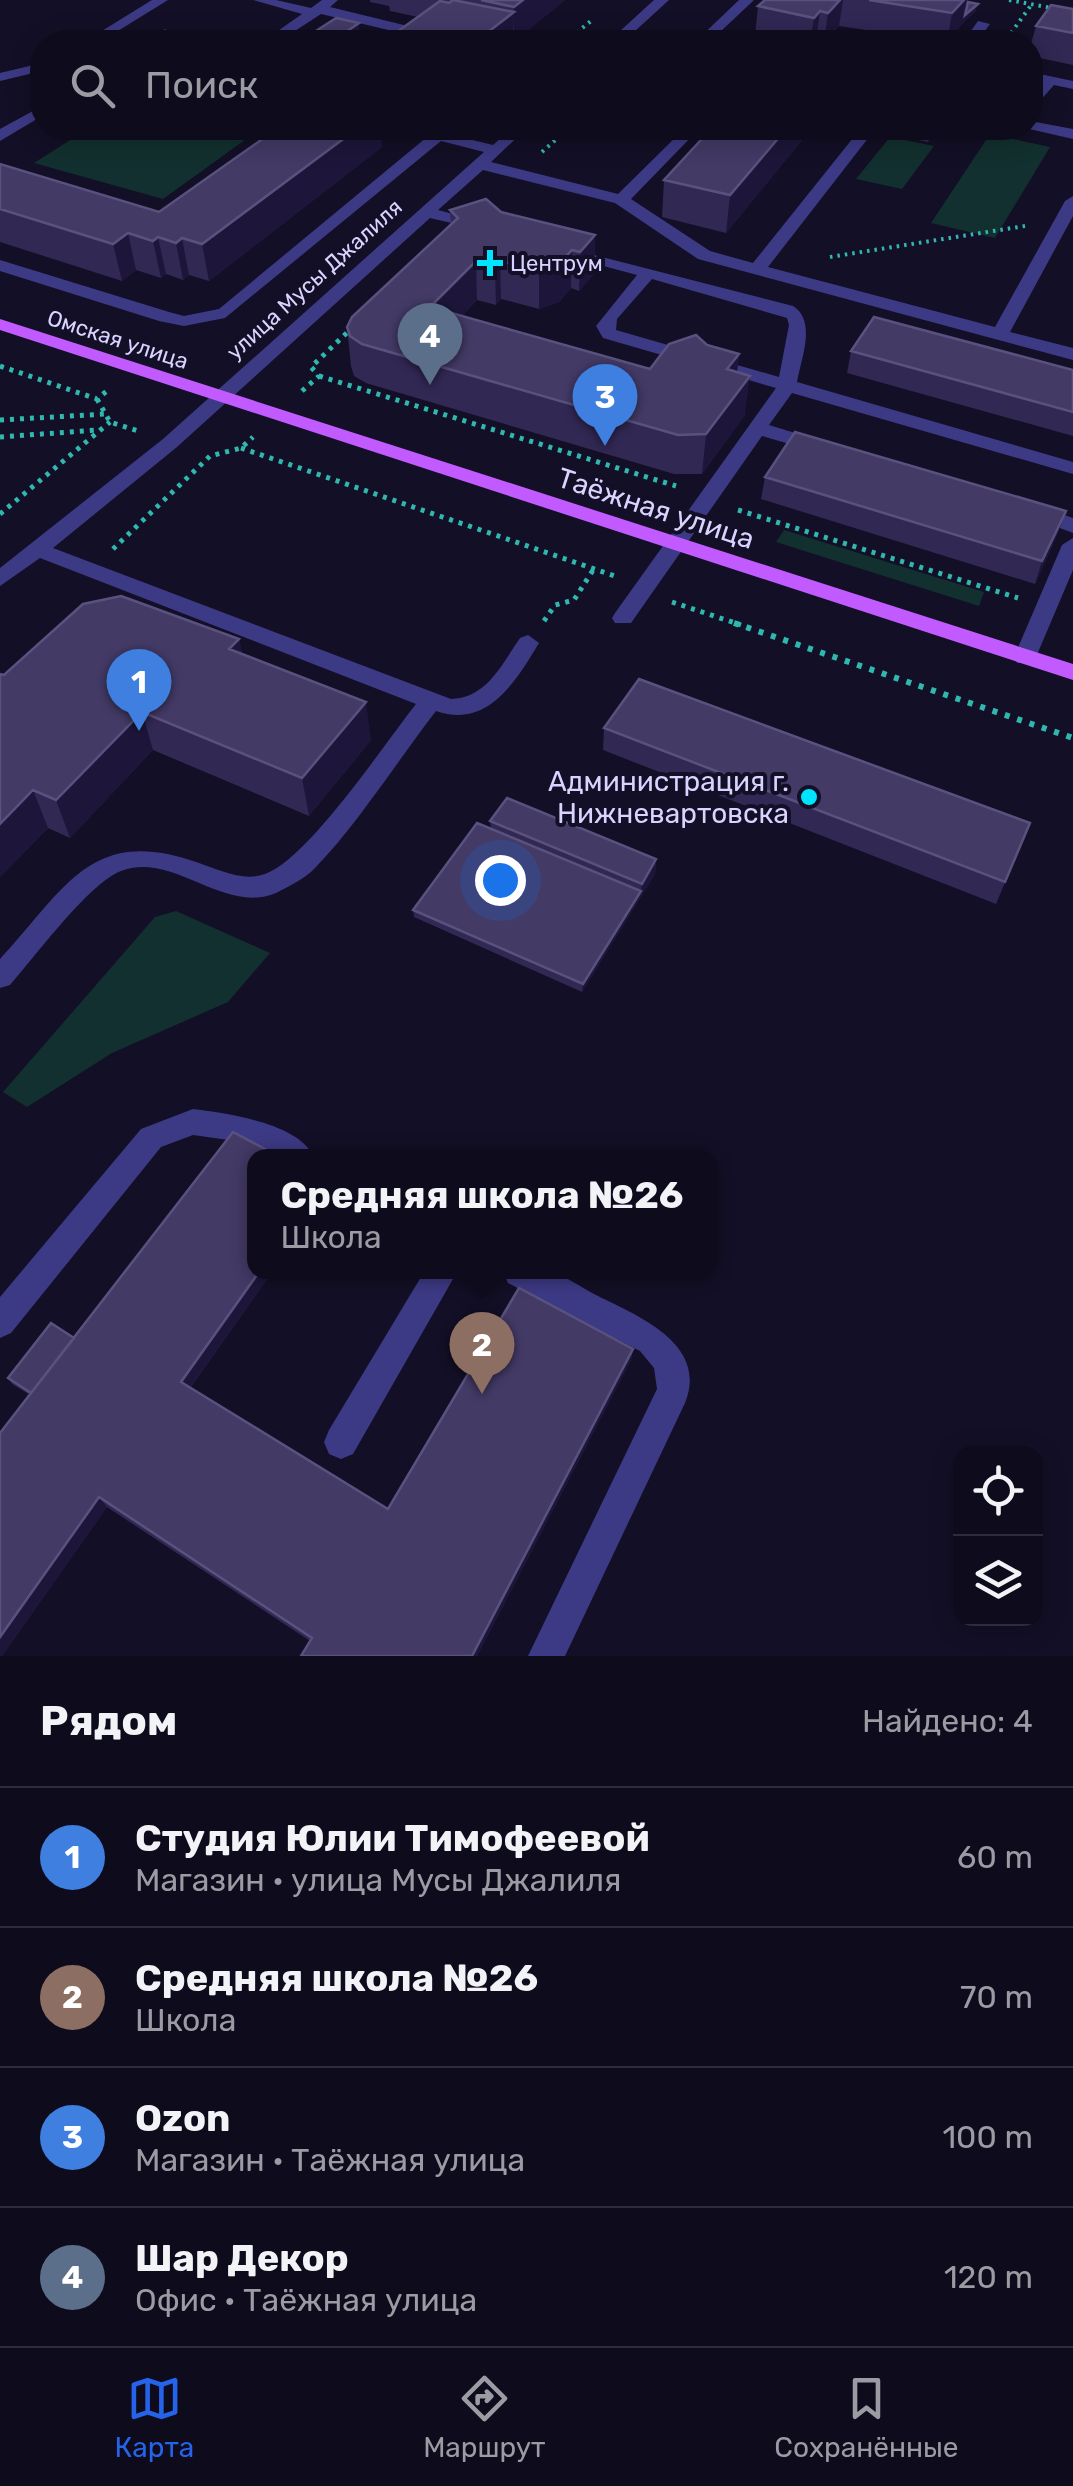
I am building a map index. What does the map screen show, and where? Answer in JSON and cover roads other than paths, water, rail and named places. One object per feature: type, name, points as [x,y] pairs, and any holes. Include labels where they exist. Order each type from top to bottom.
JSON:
[{"type":"main road","name":"Омская улица","points":[[0,324],[222,396]]},
{"type":"main road","name":"Таёжная улица","points":[[222,396],[1073,672]]},
{"type":"street","points":[[110,30],[161,0]]},
{"type":"street","points":[[260,0],[321,7],[407,30]]},
{"type":"street","points":[[634,30],[662,0]]},
{"type":"street","points":[[715,30],[747,0]]},
{"type":"street","points":[[287,30],[321,7]]},
{"type":"street","points":[[979,30],[983,24]]},
{"type":"street","points":[[0,77],[30,70]]},
{"type":"street","points":[[1043,79],[1073,85]]},
{"type":"street","points":[[1043,90],[1050,80]]},
{"type":"street","points":[[0,136],[30,117]]},
{"type":"street","points":[[1043,127],[1073,134]]},
{"type":"street","points":[[0,266],[165,317],[206,320],[225,313],[434,140]]},
{"type":"street","points":[[455,140],[496,150]]},
{"type":"street","name":"улица Мусы Джалиля","points":[[0,580],[170,443],[507,140]]},
{"type":"street","points":[[621,200],[681,140]]},
{"type":"street","points":[[758,270],[860,140]]},
{"type":"street","points":[[480,164],[621,200],[686,246],[758,270],[1073,354]]},
{"type":"street","points":[[999,336],[1073,201]]},
{"type":"street","points":[[426,212],[502,232]]},
{"type":"street","points":[[539,242],[795,315],[798,325],[787,386],[624,618]]},
{"type":"street","points":[[648,272],[609,317],[604,326],[608,334],[1073,468]]},
{"type":"street","points":[[757,428],[847,455]]},
{"type":"street","points":[[1010,503],[1064,519],[1073,526]]},
{"type":"street","points":[[1025,656],[1073,545]]},
{"type":"street","points":[[37,548],[98,576],[431,701],[466,708],[485,702],[528,643]]},
{"type":"street","points":[[0,977],[91,877],[117,861],[144,858],[174,864],[234,886],[268,885],[304,864],[431,701]]},
{"type":"street","points":[[0,1322],[151,1138],[192,1122],[248,1130],[285,1149]]},
{"type":"street","points":[[341,1442],[437,1279]]},
{"type":"street","points":[[533,1279],[651,1340],[664,1352],[672,1371],[673,1391],[546,1656]]},
{"type":"place","name":"Центрум","points":[[490,263]]},
{"type":"place","name":"Шар Декор","points":[[430,385]]},
{"type":"place","name":"Ozon","points":[[605,446]]},
{"type":"place","name":"Студия Юлии Тимофеевой","points":[[139,731]]},
{"type":"place","name":"Администрация г. Нижневартовска","points":[[809,797]]},
{"type":"place","name":"Средняя школа №26","points":[[482,1394]]}]
